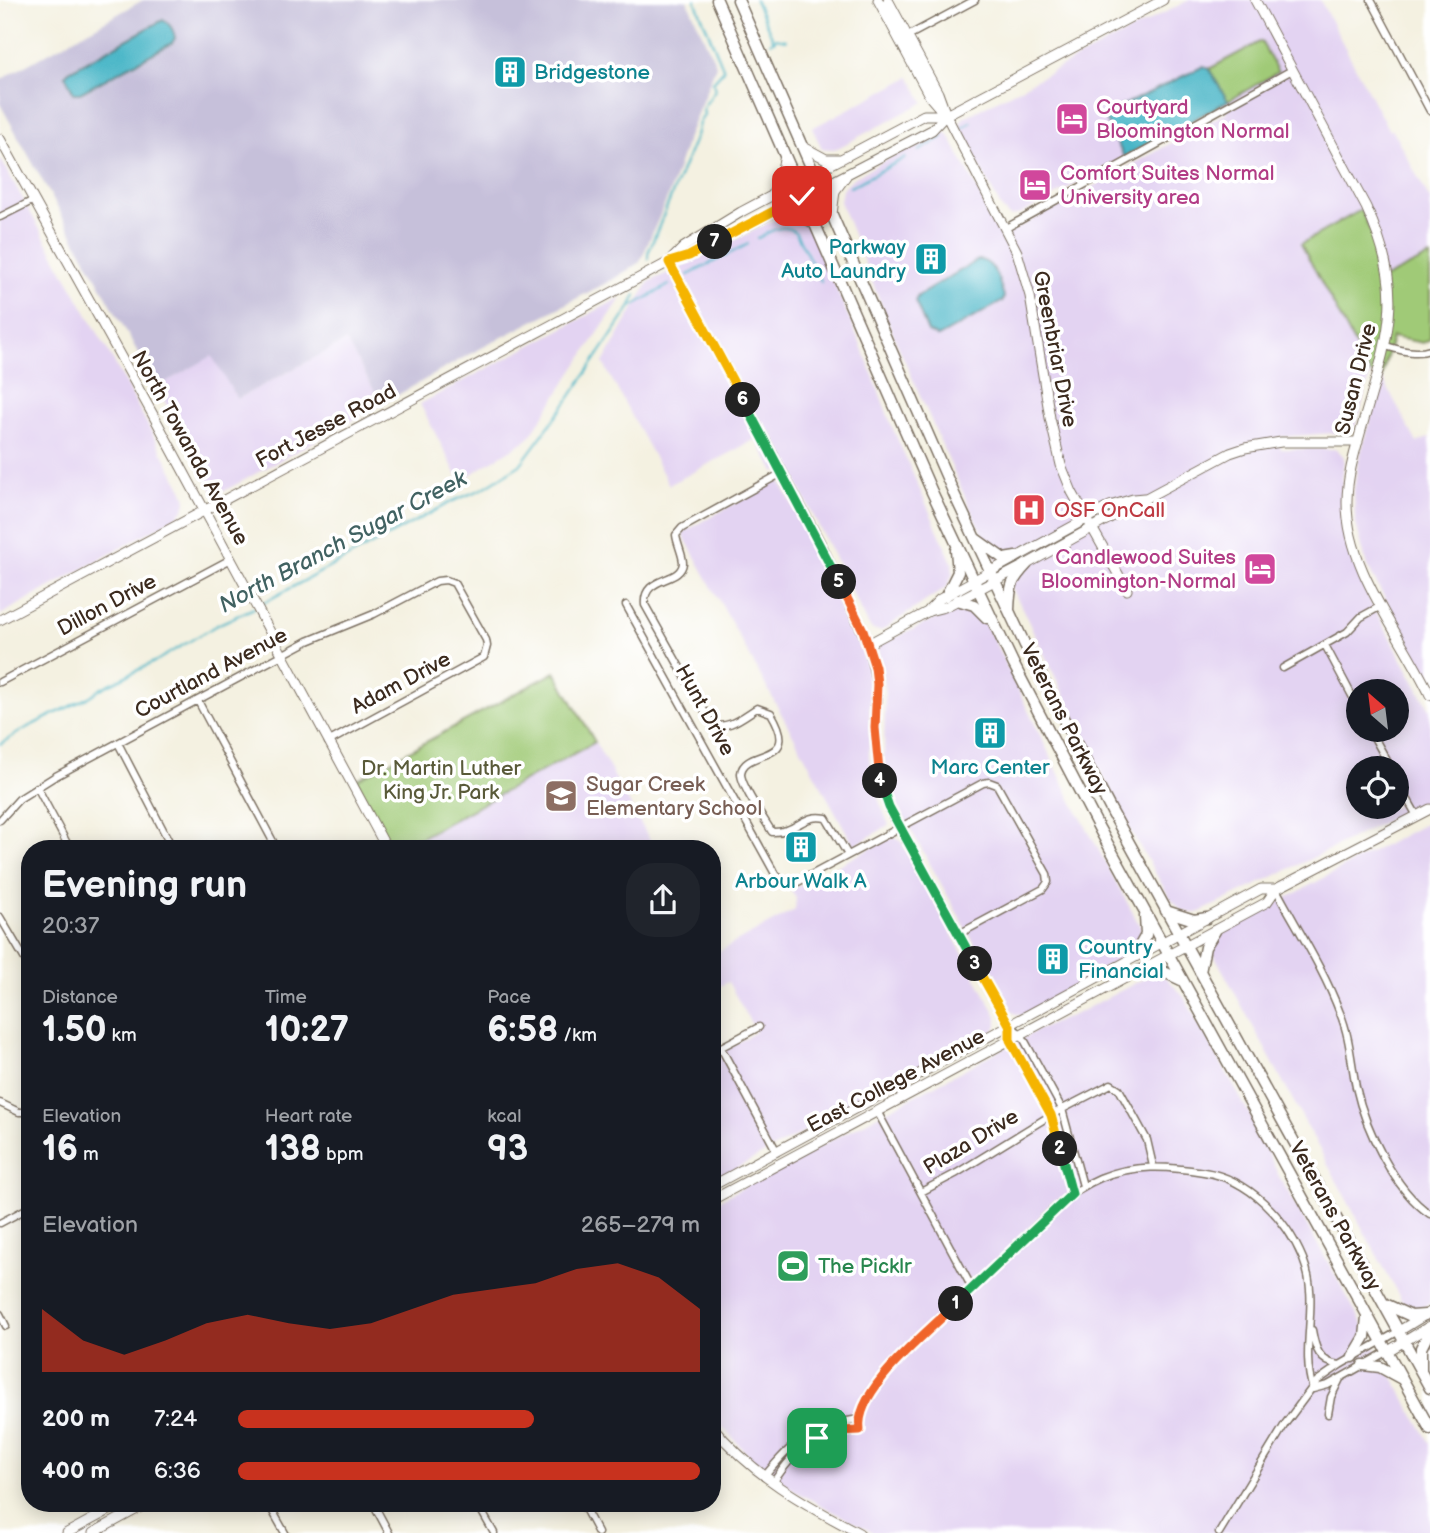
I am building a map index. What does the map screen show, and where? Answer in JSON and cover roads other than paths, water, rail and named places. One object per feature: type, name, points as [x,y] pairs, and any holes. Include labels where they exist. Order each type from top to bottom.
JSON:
[{"type":"highway","name":"Veterans Parkway","points":[[717,0],[955,543],[994,625],[1058,752],[1145,913],[1430,1429]]},
{"type":"highway","name":"Veterans Parkway","points":[[738,0],[1009,612],[1089,769],[1166,911],[1430,1388]]},
{"type":"highway","points":[[974,538],[1004,559],[1016,557]]},
{"type":"highway","points":[[946,596],[958,572],[955,543]]},
{"type":"highway","points":[[1009,612],[1010,587],[1013,579],[1027,564]]},
{"type":"highway","points":[[957,600],[974,605],[994,625]]},
{"type":"highway","points":[[1166,911],[1194,920],[1207,918]]},
{"type":"highway","points":[[1135,956],[1146,935],[1145,913]]},
{"type":"highway","points":[[1200,972],[1205,947],[1215,931]]},
{"type":"highway","points":[[1140,970],[1162,971],[1182,981]]},
{"type":"highway","points":[[1382,1302],[1405,1314],[1429,1321],[1421,1348],[1421,1372]]},
{"type":"highway","points":[[1353,1357],[1365,1337],[1367,1314]]},
{"type":"highway","points":[[1363,1365],[1380,1367],[1403,1380]]},
{"type":"main road","name":"Greenbriar Drive","points":[[878,0],[904,38]]},
{"type":"main road","name":"Greenbriar Drive","points":[[888,0],[930,97],[946,115],[1006,228],[1026,277],[1057,452],[1073,492],[1127,590]]},
{"type":"main road","name":"Fort Jesse Road","points":[[0,620],[669,262],[689,256],[932,130],[946,115],[1163,0]]},
{"type":"main road","name":"Susan Drive","points":[[1255,0],[1366,207],[1383,248],[1391,290],[1386,346],[1348,486],[1348,521],[1357,556],[1430,695]]},
{"type":"main road","name":"Fort Jesse Road","points":[[669,262],[684,247],[796,182],[924,115],[946,115]]},
{"type":"main road","name":"North Towanda Avenue","points":[[0,139],[382,840]]},
{"type":"main road","points":[[802,146],[825,159],[842,159]]},
{"type":"main road","points":[[773,195],[785,156]]},
{"type":"main road","points":[[832,216],[835,191],[848,174]]},
{"type":"main road","points":[[775,210],[792,211],[814,224]]},
{"type":"main road","points":[[669,262],[822,546],[869,644],[877,684],[875,728],[880,782],[889,807],[1010,1026]]},
{"type":"main road","points":[[929,611],[946,596],[1027,564],[1230,453],[1281,442],[1358,442]]},
{"type":"main road","points":[[992,576],[1016,557],[1110,506],[1146,498]]},
{"type":"main road","points":[[869,644],[929,611],[957,600],[975,585]]},
{"type":"main road","name":"East College Avenue","points":[[721,1181],[1261,889],[1276,889],[1430,809]]},
{"type":"main road","name":"East College Avenue","points":[[721,1195],[1215,931],[1267,902],[1276,889]]},
{"type":"main road","points":[[826,1139],[839,1127],[874,1108],[879,1095]]},
{"type":"main road","points":[[1385,1347],[1429,1321]]},
{"type":"main road","points":[[721,1438],[764,1477],[800,1501],[859,1533]]},
{"type":"main road","points":[[67,1533],[106,1512]]},
{"type":"main road","points":[[93,1533],[132,1512]]},
{"type":"street","points":[[904,38],[975,0]]},
{"type":"street","points":[[1371,0],[1430,111]]},
{"type":"street","points":[[1006,228],[1292,70]]},
{"type":"street","points":[[0,217],[34,200]]},
{"type":"street","points":[[1386,346],[1410,352],[1430,350]]},
{"type":"street","points":[[782,473],[682,528],[676,535],[683,562],[679,571],[648,588],[644,597],[645,605],[711,723],[725,726],[757,708],[771,713],[780,729],[782,739],[777,748],[744,766],[741,774],[743,783],[772,832],[785,832],[814,816],[826,818],[848,855]]},
{"type":"street","name":"Dillon Drive","points":[[0,682],[230,559]]},
{"type":"street","name":"Courtland Avenue","points":[[0,820],[19,799],[37,787],[308,641],[374,614],[437,581],[451,581],[458,587],[486,640],[486,652]]},
{"type":"street","name":"Hunt Drive","points":[[625,605],[783,883],[797,882],[984,783],[992,782],[999,788],[1046,873],[1048,882],[1043,889],[959,934]]},
{"type":"street","points":[[1283,668],[1347,632],[1361,617],[1381,606]]},
{"type":"street","points":[[1325,645],[1346,684]]},
{"type":"street","name":"Adam Drive","points":[[328,742],[480,660],[486,652]]},
{"type":"street","points":[[198,701],[272,840]]},
{"type":"street","points":[[118,743],[168,840]]},
{"type":"street","points":[[37,787],[65,840]]},
{"type":"street","points":[[1409,802],[1417,816]]},
{"type":"street","points":[[1276,889],[1339,1010],[1350,1048],[1356,1087],[1368,1124],[1391,1170],[1416,1205],[1430,1214]]},
{"type":"street","points":[[0,917],[21,953]]},
{"type":"street","points":[[1010,1026],[1021,1034],[1062,1109],[1083,1186]]},
{"type":"street","points":[[1010,1026],[1010,1040],[1051,1115],[1072,1194]]},
{"type":"street","points":[[759,1027],[721,1048],[777,1152]]},
{"type":"street","name":"Plaza Drive","points":[[921,1192],[1107,1085],[1115,1085],[1147,1140],[1153,1166]]},
{"type":"street","points":[[0,1103],[21,1112]]},
{"type":"street","points":[[877,1111],[972,1288]]},
{"type":"street","points":[[773,1483],[788,1461],[810,1442],[828,1434],[860,1430],[860,1419],[871,1393],[892,1366],[1072,1194],[1107,1175],[1153,1166],[1184,1168],[1223,1176],[1245,1187],[1268,1207],[1286,1230],[1304,1261],[1311,1296],[1307,1373],[1313,1389]]},
{"type":"street","points":[[0,1223],[21,1212]]},
{"type":"street","points":[[0,1314],[6,1326]]},
{"type":"street","points":[[1311,1324],[1319,1355],[1329,1363],[1340,1365]]},
{"type":"street","points":[[1313,1389],[1363,1365],[1385,1347]]},
{"type":"street","points":[[1219,1533],[1299,1402],[1313,1389],[1317,1381],[1353,1357],[1385,1347]]},
{"type":"street","points":[[1328,1414],[1331,1397],[1340,1378]]},
{"type":"street","points":[[764,1477],[788,1448],[813,1430],[837,1422],[860,1419]]},
{"type":"street","points":[[273,1512],[285,1533]]},
{"type":"street","points":[[378,1512],[389,1533]]},
{"type":"street","points":[[482,1512],[494,1533]]},
{"type":"street","points":[[588,1512],[598,1533]]},
{"type":"water","points":[[163,20],[174,32],[172,43],[80,93],[74,93],[65,75],[69,71]]},
{"type":"water","points":[[1204,66],[1209,69],[1228,101],[1124,157],[1103,115]]},
{"type":"water","points":[[978,260],[984,261],[992,268],[1004,296],[1003,301],[938,337],[928,332],[915,301],[918,296]]},
{"type":"waterway","name":"North Branch Sugar Creek","points":[[648,259],[648,253],[704,115],[703,108],[715,90],[713,82],[724,70],[695,0]]},
{"type":"waterway","points":[[755,0],[774,41],[771,42]]},
{"type":"waterway","points":[[774,41],[776,38],[786,40]]},
{"type":"waterway","points":[[963,127],[972,122]]},
{"type":"waterway","points":[[919,151],[943,137]]},
{"type":"waterway","points":[[850,187],[905,158]]},
{"type":"waterway","points":[[758,238],[782,228],[796,233],[821,281]]},
{"type":"waterway","points":[[688,275],[748,244]]},
{"type":"waterway","points":[[631,307],[669,285]]},
{"type":"waterway","name":"North Branch Sugar Creek","points":[[259,605],[453,501],[482,489],[520,465],[569,399],[636,295]]},
{"type":"waterway","name":"North Branch Sugar Creek","points":[[0,744],[156,661],[217,625],[254,608]]},
{"type":"place","name":"Bridgestone","points":[[510,72]]},
{"type":"place","name":"Courtyard Bloomington Normal","points":[[1072,119]]},
{"type":"place","name":"Comfort Suites Normal University area","points":[[1035,185]]},
{"type":"place","name":"Parkway Auto Laundry","points":[[931,259]]},
{"type":"place","name":"OSF OnCall","points":[[1029,510]]},
{"type":"place","name":"Candlewood Suites Bloomington-Normal","points":[[1260,569]]},
{"type":"place","name":"Marc Center","points":[[990,733]]},
{"type":"place","name":"Sugar Creek Elementary School","points":[[561,796]]},
{"type":"place","name":"Arbour Walk A","points":[[801,847]]},
{"type":"place","name":"Country Financial","points":[[1053,959]]},
{"type":"place","name":"The Picklr","points":[[793,1266]]},
{"type":"park label","name":"Dr. Martin Luther King Jr. Park","points":[[441,780]]}]
